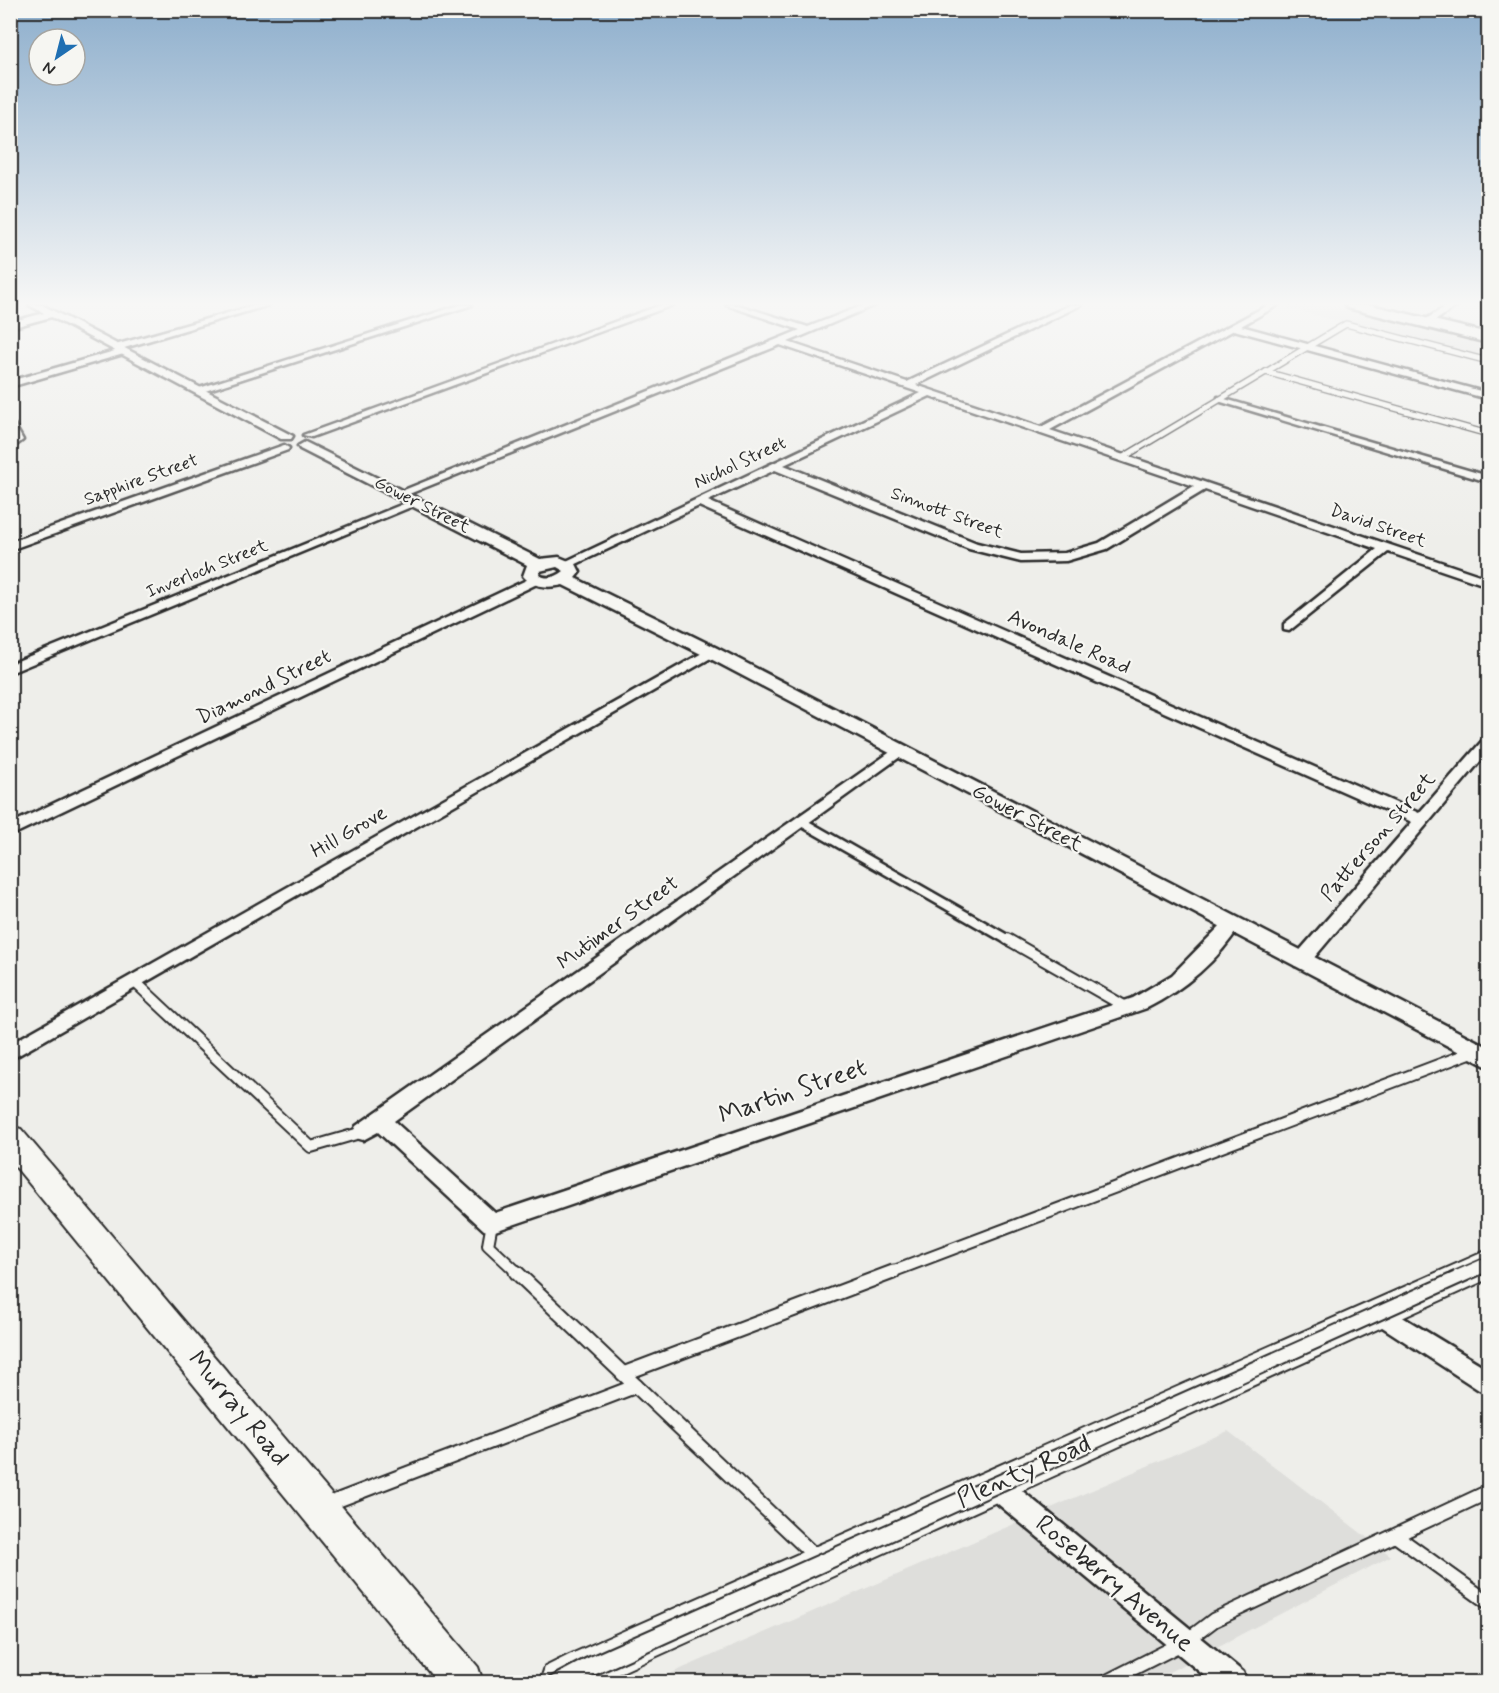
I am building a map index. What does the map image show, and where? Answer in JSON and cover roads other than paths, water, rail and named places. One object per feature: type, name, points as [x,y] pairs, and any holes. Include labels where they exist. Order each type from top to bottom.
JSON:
[{"type":"main road","name":"Murray Road","points":[[10,1138],[320,1507],[463,1683]]},
{"type":"main road","name":"Plenty Road","points":[[560,1683],[583,1670],[1488,1264]]},
{"type":"street","points":[[187,384],[285,442],[306,440],[457,384]]},
{"type":"street","points":[[198,390],[217,384]]},
{"type":"street","points":[[400,494],[675,384]]},
{"type":"street","name":"David Street","points":[[905,384],[1201,487],[1488,582]]},
{"type":"street","points":[[1041,431],[1128,384]]},
{"type":"street","points":[[1443,384],[1488,396]]},
{"type":"street","name":"Nichol Street","points":[[565,572],[700,502],[929,393]]},
{"type":"street","points":[[1221,399],[1488,478]]},
{"type":"street","points":[[10,426],[18,440],[10,447]]},
{"type":"street","name":"Gower Street","points":[[306,440],[537,572]]},
{"type":"street","name":"Sapphire Street","points":[[10,546],[285,442]]},
{"type":"street","name":"Sinnott Street","points":[[776,466],[973,546],[1021,558],[1066,557],[1103,546],[1201,487]]},
{"type":"street","name":"Inverloch Street","points":[[10,669],[417,502]]},
{"type":"street","name":"Avondale Road","points":[[700,502],[1422,819]]},
{"type":"street","points":[[1289,627],[1386,548]]},
{"type":"street","points":[[537,572],[552,562],[565,572]]},
{"type":"street","name":"Diamond Street","points":[[10,831],[537,572]]},
{"type":"street","name":"Gower Street","points":[[565,572],[711,652],[1231,925],[1484,1053]]},
{"type":"street","name":"Hill Grove","points":[[10,1053],[711,652]]},
{"type":"street","name":"Patterson Street","points":[[1301,961],[1488,742]]},
{"type":"street","name":"Mutimer Street","points":[[372,1126],[899,751]]},
{"type":"street","name":"Martin Street","points":[[492,1223],[1126,1008],[1161,994],[1180,979],[1231,925]]},
{"type":"street","points":[[372,1126],[492,1223]]},
{"type":"street","points":[[1380,1314],[1488,1382]]},
{"type":"street","name":"Roseberry Avenue","points":[[995,1485],[1233,1683]]},
{"type":"lane","points":[[1122,458],[1246,384]]},
{"type":"lane","points":[[1309,384],[1488,434]]},
{"type":"lane","points":[[800,821],[1126,1008]]},
{"type":"lane","points":[[134,981],[311,1147],[372,1126]]},
{"type":"lane","points":[[623,1374],[1484,1053]]},
{"type":"lane","points":[[492,1223],[488,1245],[821,1563]]},
{"type":"lane","points":[[320,1507],[636,1386]]},
{"type":"lane","points":[[1106,1683],[1185,1642],[1214,1620],[1488,1492]]},
{"type":"lane","points":[[1396,1536],[1488,1602]]},
{"type":"tram line","points":[[1449,1273],[1488,1256]]},
{"type":"tram line","points":[[540,1682],[585,1658],[1453,1272]]},
{"type":"tram line","points":[[581,1682],[1488,1272],[1485,1273]]}]
